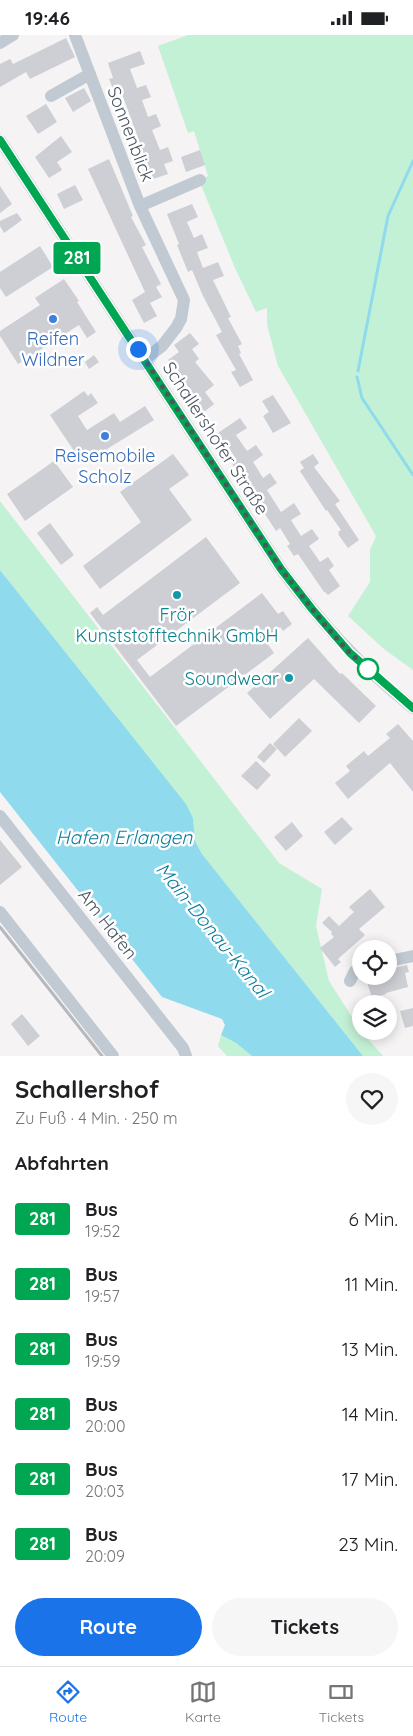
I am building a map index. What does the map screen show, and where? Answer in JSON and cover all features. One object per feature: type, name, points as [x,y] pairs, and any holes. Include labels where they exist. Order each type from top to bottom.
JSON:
[{"type":"street","points":[[0,43],[13,35]]},
{"type":"street","name":"Sonnenblick","points":[[74,35],[140,206],[184,300],[181,319],[176,327],[162,346],[144,360]]},
{"type":"street","name":"Sonnenblick","points":[[51,97],[90,74]]},
{"type":"street","name":"Schallershofer Straße","points":[[0,141],[274,558],[308,604],[350,653],[413,708]]},
{"type":"street","name":"Sonnenblick","points":[[140,206],[200,180]]},
{"type":"street","name":"Am Hafen","points":[[0,816],[183,1048],[186,1056]]},
{"type":"street","points":[[0,913],[113,1056]]},
{"type":"street","points":[[397,959],[413,956]]},
{"type":"street","points":[[350,981],[352,977]]},
{"type":"green space","points":[[188,35],[413,35],[413,670],[384,649],[348,616],[370,582],[370,550],[376,536],[278,366],[267,325],[267,308],[256,312],[235,268],[199,180],[208,176],[194,131],[188,133],[158,46]]},
{"type":"green space","points":[[0,501],[279,863],[322,889],[316,926],[329,981],[352,1017],[352,1040],[369,1040],[383,1056],[363,1056],[202,854],[195,841],[193,821],[186,805],[0,570]]},
{"type":"green space","points":[[221,1035],[236,1043],[252,1056],[227,1056],[218,1046]]},
{"type":"water","name":"Hafen Erlangen","points":[[0,570],[186,804],[193,818],[195,841],[202,854],[363,1056],[252,1056],[236,1043],[221,1035],[225,1025],[222,1019],[162,997],[0,792]]},
{"type":"building","points":[[66,38],[75,57],[30,79],[26,72],[0,87],[0,64],[10,59],[13,64]]},
{"type":"building","points":[[140,51],[145,64],[130,69],[137,88],[146,85],[151,97],[142,100],[148,117],[156,114],[161,126],[152,130],[160,150],[168,147],[173,161],[164,164],[168,174],[153,179],[122,94],[116,96],[109,79],[113,78],[108,63]]},
{"type":"building","points":[[84,88],[91,101],[73,112],[65,98]]},
{"type":"building","points":[[46,104],[57,122],[38,134],[26,116]]},
{"type":"building","points":[[61,136],[72,152],[57,162],[62,170],[49,178],[35,157]]},
{"type":"building","points":[[200,150],[205,165],[186,172],[181,157]]},
{"type":"building","points":[[109,159],[133,216],[131,217],[146,245],[142,247],[161,284],[156,287],[162,297],[150,303],[157,316],[144,323],[132,300],[145,292],[88,169]]},
{"type":"building","points":[[75,185],[83,200],[64,209],[57,194]]},
{"type":"building","points":[[0,186],[12,204],[0,213]]},
{"type":"building","points":[[192,204],[198,217],[187,222],[194,238],[202,234],[208,248],[197,252],[203,268],[218,262],[224,276],[213,280],[231,317],[228,318],[242,344],[238,346],[241,353],[239,354],[253,380],[240,387],[231,372],[236,370],[216,335],[222,332],[192,270],[188,272],[167,214]]},
{"type":"building","points":[[17,213],[22,220],[4,233],[0,226],[0,221]]},
{"type":"building","points":[[40,246],[53,267],[6,297],[0,288],[0,272]]},
{"type":"building","name":"Reifen Wildner","points":[[64,279],[96,332],[87,338],[79,325],[18,364],[0,336],[0,331],[40,305],[35,298]]},
{"type":"building","points":[[190,333],[199,344],[192,349],[199,359],[195,362],[214,385],[205,392],[214,404],[204,412],[185,393],[190,389],[168,360],[179,352],[174,345]]},
{"type":"building","points":[[94,355],[99,362],[89,369],[85,362]]},
{"type":"building","name":"Reisemobile Scholz","points":[[84,391],[88,396],[91,393],[98,403],[78,416],[87,430],[114,413],[120,422],[145,406],[154,420],[107,449],[109,452],[95,462],[91,457],[82,463],[50,415]]},
{"type":"building","points":[[273,395],[291,423],[273,433],[263,416],[269,412],[262,401]]},
{"type":"building","points":[[240,418],[247,428],[236,435],[247,451],[256,445],[263,455],[253,462],[263,478],[270,473],[277,483],[267,490],[281,512],[294,503],[301,514],[291,520],[301,536],[312,529],[319,539],[309,546],[320,562],[328,557],[334,566],[329,570],[340,586],[328,595],[298,554],[294,556],[287,546],[290,544],[280,528],[276,531],[248,488],[252,485],[242,470],[238,473],[231,462],[236,459],[226,443],[222,446],[215,435]]},
{"type":"building","points":[[173,454],[189,475],[169,489],[192,520],[100,589],[83,566],[141,522],[120,492]]},
{"type":"building","points":[[313,454],[319,463],[314,467],[340,501],[335,504],[359,540],[348,548],[338,534],[341,530],[300,471],[304,468],[300,462]]},
{"type":"building","points":[[54,461],[73,487],[25,521],[7,494]]},
{"type":"building","points":[[50,523],[74,555],[61,565],[37,533]]},
{"type":"building","points":[[206,537],[240,583],[137,660],[150,677],[262,593],[278,614],[283,611],[292,624],[283,631],[280,627],[264,639],[274,653],[176,726],[90,613],[97,607],[103,615]]},
{"type":"building","name":"Soundwear","points":[[308,638],[340,674],[342,673],[376,706],[359,723],[314,679],[270,719],[247,693]]},
{"type":"building","points":[[299,718],[312,731],[285,757],[273,744]]},
{"type":"building","points":[[398,724],[413,741],[413,792],[390,763],[348,799],[335,783],[350,771],[346,766],[364,751],[368,756],[390,738],[386,734]]},
{"type":"building","points":[[270,743],[277,749],[264,763],[257,757]]},
{"type":"building","points":[[256,761],[271,775],[257,790],[241,776]]},
{"type":"building","points":[[342,817],[353,829],[335,845],[324,832]]},
{"type":"building","points":[[292,822],[303,836],[286,851],[274,837]]},
{"type":"building","points":[[0,840],[22,867],[0,885]]},
{"type":"building","points":[[370,889],[385,907],[359,929],[365,935],[359,940],[352,940],[352,947],[338,959],[341,962],[335,967],[320,948],[334,937],[331,934],[332,932],[322,923],[329,916],[339,926],[354,912],[349,907]]},
{"type":"building","points":[[407,965],[409,972],[405,973],[408,987],[382,995],[371,995],[368,985],[397,985],[397,967]]},
{"type":"building","points":[[413,1008],[413,1026],[405,1028],[400,1011]]},
{"type":"building","points":[[22,1014],[40,1036],[28,1046],[11,1024]]},
{"type":"waterway","points":[[358,371],[388,216],[413,161]]},
{"type":"waterway","points":[[357,377],[362,398],[413,475]]},
{"type":"railway","points":[[0,927],[102,1056]]},
{"type":"bus line","name":"281","points":[[0,140],[281,569],[328,629],[350,653],[413,708]]},
{"type":"place","name":"Reifen Wildner","points":[[53,319]]},
{"type":"place","name":"Reisemobile Scholz","points":[[105,436]]},
{"type":"place","name":"Frör Kunststofftechnik GmbH","points":[[177,595]]},
{"type":"place","name":"Soundwear","points":[[289,678]]},
{"type":"route","points":[[138,349],[281,569],[324,624],[350,653],[368,669]]},
{"type":"water label","name":"Main-Donau-Kanal","points":[[213,930]]}]
